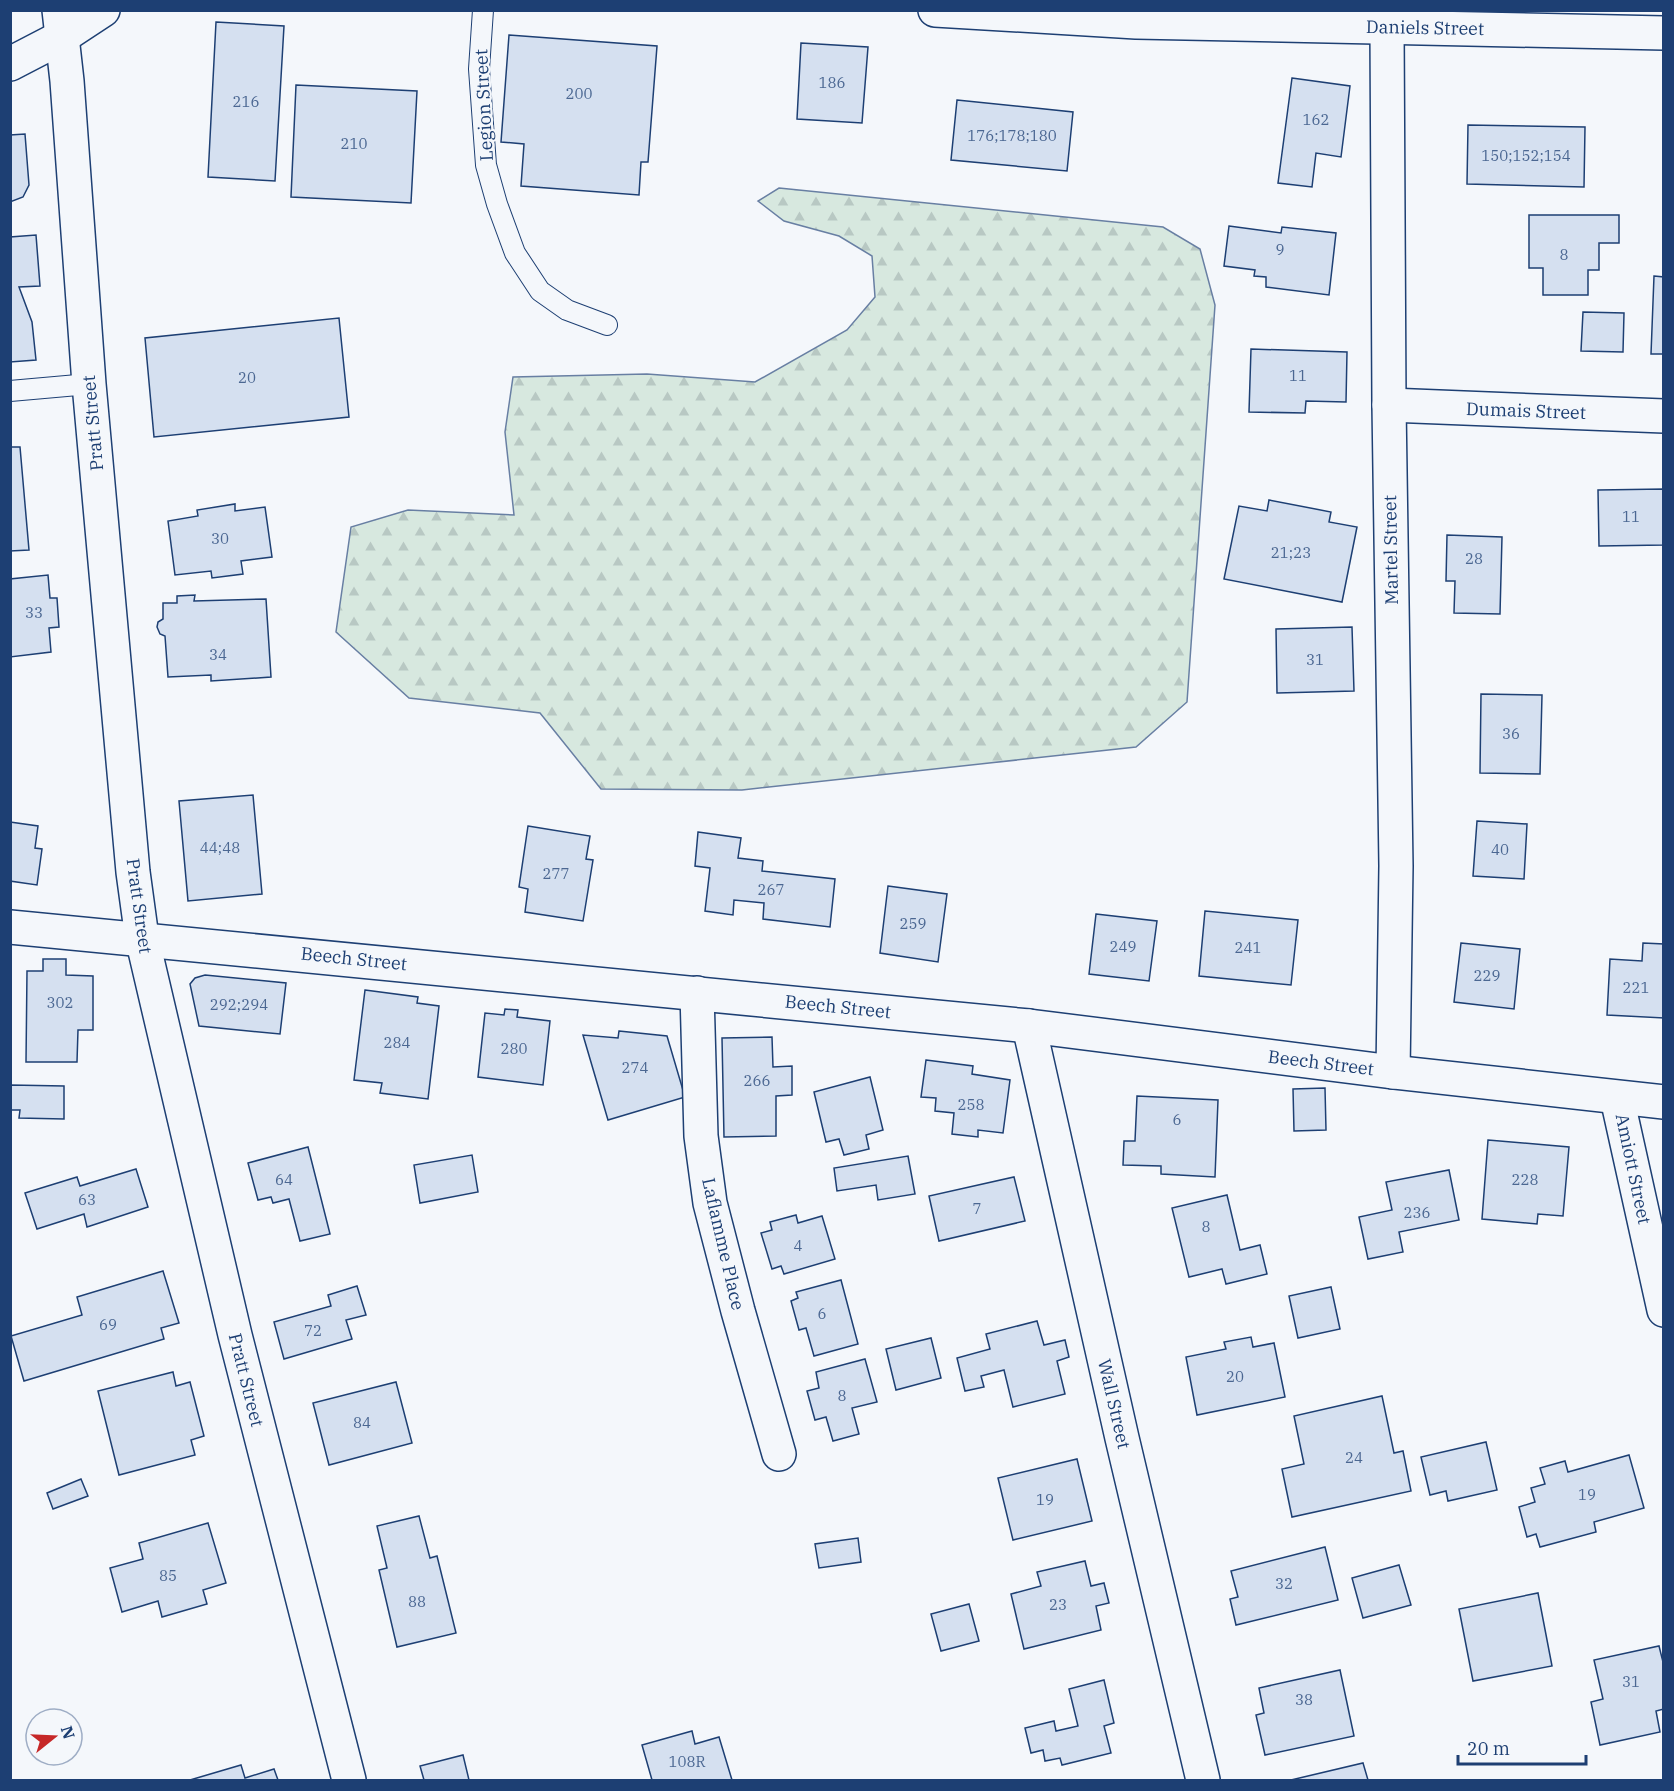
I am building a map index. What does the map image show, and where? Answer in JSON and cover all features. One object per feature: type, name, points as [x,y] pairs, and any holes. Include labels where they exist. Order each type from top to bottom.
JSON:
[{"type":"street","points":[[10,64],[60,24],[103,10]]},
{"type":"street","name":"Daniels Street","points":[[935,10],[1136,22],[1258,17],[1387,27],[1664,33]]},
{"type":"street","name":"Pratt Street","points":[[60,24],[67,81],[89,384],[132,860],[142,938],[235,1335],[349,1780]]},
{"type":"street","name":"Martel Street","points":[[1387,27],[1389,405],[1396,866],[1393,1072]]},
{"type":"street","name":"Dumais Street","points":[[1389,405],[1664,416]]},
{"type":"street","name":"Beech Street","points":[[10,927],[142,938],[1029,1026],[1393,1072],[1664,1102]]},
{"type":"street","name":"Laflamme Place","points":[[697,993],[701,1136],[710,1203],[779,1454]]},
{"type":"street","name":"Wall Street","points":[[1029,1026],[1122,1438],[1203,1780]]},
{"type":"street","name":"Amiott Street","points":[[1617,1098],[1664,1310]]},
{"type":"lane","name":"Legion Street","points":[[483,10],[479,69],[486,165],[515,253],[540,291],[567,310],[608,325]]},
{"type":"lane","points":[[10,391],[89,384]]},
{"type":"green space","points":[[779,188],[1163,227],[1200,249],[1215,305],[1187,702],[1136,747],[742,790],[601,789],[540,713],[409,698],[336,632],[351,527],[408,510],[514,515],[505,432],[513,377],[647,374],[755,382],[847,330],[875,297],[872,256],[839,236],[784,221],[758,201]]},
{"type":"building","points":[[216,22],[284,26],[275,181],[208,177]]},
{"type":"building","points":[[509,35],[657,46],[648,162],[641,162],[639,195],[521,186],[524,144],[501,142]]},
{"type":"building","points":[[801,43],[868,47],[862,123],[797,119]]},
{"type":"building","points":[[1292,78],[1350,86],[1341,157],[1316,153],[1312,187],[1278,183]]},
{"type":"building","points":[[296,85],[417,91],[411,203],[291,197]]},
{"type":"building","points":[[957,100],[1073,112],[1067,171],[951,160]]},
{"type":"building","points":[[1468,125],[1585,127],[1584,187],[1467,184]]},
{"type":"building","points":[[25,134],[29,185],[23,197],[10,202],[10,135]]},
{"type":"building","points":[[1529,215],[1619,215],[1619,243],[1599,243],[1599,270],[1588,270],[1588,295],[1543,295],[1543,268],[1529,268]]},
{"type":"building","points":[[1229,226],[1281,233],[1282,227],[1336,233],[1329,295],[1266,287],[1266,277],[1254,276],[1255,270],[1224,266]]},
{"type":"building","points":[[36,235],[40,286],[19,287],[32,322],[36,360],[10,362],[10,237]]},
{"type":"building","points":[[1654,276],[1664,277],[1664,354],[1651,354]]},
{"type":"building","points":[[1583,312],[1624,313],[1623,352],[1581,351]]},
{"type":"building","points":[[339,318],[349,417],[154,437],[145,338]]},
{"type":"building","points":[[1251,349],[1347,352],[1346,402],[1306,401],[1305,413],[1249,412]]},
{"type":"building","points":[[10,447],[20,447],[29,550],[10,551]]},
{"type":"building","points":[[1664,489],[1664,545],[1599,546],[1598,490]]},
{"type":"building","points":[[1269,500],[1331,512],[1329,522],[1357,527],[1342,602],[1224,579],[1239,506],[1267,511]]},
{"type":"building","points":[[235,504],[235,511],[265,507],[272,557],[241,561],[243,574],[212,578],[211,571],[175,575],[168,521],[198,516],[197,510]]},
{"type":"building","points":[[1447,535],[1502,537],[1500,614],[1454,613],[1455,581],[1446,581]]},
{"type":"building","points":[[48,575],[50,598],[57,598],[59,627],[49,628],[51,652],[10,657],[10,579]]},
{"type":"building","points":[[195,595],[194,601],[266,599],[271,677],[211,681],[211,675],[168,677],[165,636],[160,634],[157,627],[158,622],[163,619],[163,603],[177,603],[177,596]]},
{"type":"building","points":[[1352,627],[1354,691],[1277,693],[1276,629]]},
{"type":"building","points":[[1481,694],[1542,695],[1540,774],[1480,773]]},
{"type":"building","points":[[253,795],[262,894],[188,901],[179,801]]},
{"type":"building","points":[[1477,821],[1527,824],[1524,879],[1473,876]]},
{"type":"building","points":[[10,822],[38,826],[35,848],[42,849],[37,885],[10,881]]},
{"type":"building","points":[[528,826],[590,836],[586,859],[593,860],[583,921],[525,912],[528,889],[519,887]]},
{"type":"building","points":[[698,832],[741,838],[738,858],[763,861],[762,871],[835,879],[830,927],[763,919],[764,903],[734,900],[733,915],[705,911],[710,868],[695,866]]},
{"type":"building","points":[[888,886],[947,894],[938,962],[880,953]]},
{"type":"building","points":[[1205,911],[1298,920],[1291,985],[1199,976]]},
{"type":"building","points":[[1096,914],[1157,921],[1149,981],[1089,974]]},
{"type":"building","points":[[1461,943],[1520,949],[1514,1009],[1454,1002]]},
{"type":"building","points":[[1643,943],[1664,944],[1664,1018],[1607,1015],[1610,959],[1642,961]]},
{"type":"building","points":[[43,959],[66,959],[66,975],[93,976],[93,1030],[78,1030],[77,1062],[26,1062],[27,971],[43,971]]},
{"type":"building","points":[[205,975],[286,983],[280,1034],[199,1026],[190,984],[195,978]]},
{"type":"building","points":[[365,990],[418,997],[417,1003],[439,1006],[428,1099],[380,1093],[382,1083],[354,1080]]},
{"type":"building","points":[[505,1009],[518,1010],[517,1017],[550,1021],[543,1085],[478,1077],[485,1013],[504,1015]]},
{"type":"building","points":[[619,1031],[667,1036],[685,1097],[608,1120],[583,1035],[618,1038]]},
{"type":"building","points":[[772,1037],[773,1067],[792,1066],[792,1095],[776,1096],[776,1136],[724,1137],[722,1038]]},
{"type":"building","points":[[926,1060],[973,1066],[972,1074],[1010,1080],[1003,1133],[978,1130],[978,1137],[952,1134],[954,1113],[935,1111],[936,1098],[921,1097]]},
{"type":"building","points":[[870,1077],[883,1130],[866,1135],[869,1149],[844,1155],[839,1139],[826,1142],[814,1092]]},
{"type":"building","points":[[10,1085],[64,1086],[64,1119],[19,1118],[20,1110],[10,1110]]},
{"type":"building","points":[[1325,1088],[1326,1130],[1294,1131],[1293,1089]]},
{"type":"building","points":[[1137,1096],[1218,1100],[1215,1177],[1161,1174],[1161,1166],[1123,1165],[1124,1141],[1135,1141]]},
{"type":"building","points":[[1488,1140],[1569,1147],[1563,1216],[1538,1214],[1537,1224],[1482,1219]]},
{"type":"building","points":[[308,1147],[330,1234],[300,1241],[289,1199],[273,1203],[271,1197],[258,1200],[248,1163]]},
{"type":"building","points":[[472,1155],[478,1192],[420,1203],[414,1165]]},
{"type":"building","points":[[908,1156],[915,1194],[878,1200],[876,1185],[837,1191],[834,1168]]},
{"type":"building","points":[[136,1169],[148,1207],[87,1227],[84,1214],[37,1229],[25,1193],[77,1177],[80,1186]]},
{"type":"building","points":[[1449,1170],[1459,1220],[1399,1232],[1403,1252],[1368,1259],[1359,1217],[1392,1210],[1386,1182]]},
{"type":"building","points":[[1014,1177],[1025,1221],[939,1241],[929,1196]]},
{"type":"building","points":[[1227,1195],[1240,1250],[1260,1245],[1267,1274],[1226,1284],[1222,1269],[1189,1277],[1172,1208]]},
{"type":"building","points":[[796,1215],[798,1223],[822,1216],[835,1259],[784,1274],[781,1266],[772,1269],[761,1233],[772,1230],[770,1222]]},
{"type":"building","points":[[163,1271],[179,1323],[161,1328],[164,1339],[24,1381],[11,1336],[82,1315],[77,1297]]},
{"type":"building","points":[[841,1280],[858,1344],[814,1356],[806,1328],[799,1330],[791,1301],[798,1298],[796,1292]]},
{"type":"building","points":[[357,1286],[366,1315],[346,1320],[352,1339],[284,1359],[274,1322],[331,1306],[328,1295]]},
{"type":"building","points":[[1331,1287],[1340,1329],[1298,1338],[1289,1296]]},
{"type":"building","points":[[1037,1321],[1044,1345],[1065,1340],[1069,1357],[1057,1361],[1065,1394],[1013,1407],[1004,1370],[981,1376],[984,1387],[965,1391],[957,1358],[990,1349],[986,1334]]},
{"type":"building","points":[[1251,1337],[1253,1347],[1274,1343],[1285,1397],[1197,1415],[1186,1357],[1226,1349],[1224,1342]]},
{"type":"building","points":[[931,1338],[941,1378],[896,1390],[886,1349]]},
{"type":"building","points":[[865,1359],[877,1402],[852,1408],[859,1434],[833,1441],[826,1417],[815,1420],[807,1391],[819,1388],[816,1372]]},
{"type":"building","points":[[173,1372],[176,1386],[190,1382],[204,1436],[191,1440],[195,1455],[119,1475],[98,1391]]},
{"type":"building","points":[[396,1382],[412,1443],[329,1465],[313,1403]]},
{"type":"building","points":[[1382,1396],[1394,1453],[1403,1451],[1411,1491],[1292,1517],[1282,1469],[1304,1464],[1294,1416]]},
{"type":"building","points":[[1486,1442],[1497,1490],[1448,1501],[1446,1491],[1430,1495],[1421,1457]]},
{"type":"building","points":[[1629,1455],[1644,1508],[1594,1522],[1596,1532],[1540,1547],[1536,1534],[1527,1537],[1519,1507],[1535,1502],[1531,1488],[1545,1484],[1540,1468],[1565,1461],[1568,1472]]},
{"type":"building","points":[[1077,1459],[1092,1521],[1013,1540],[998,1478]]},
{"type":"building","points":[[81,1479],[88,1496],[53,1509],[47,1493]]},
{"type":"building","points":[[419,1516],[430,1558],[437,1556],[456,1633],[397,1647],[379,1570],[387,1568],[377,1526]]},
{"type":"building","points":[[208,1523],[226,1583],[203,1590],[207,1604],[162,1617],[158,1601],[122,1612],[110,1568],[143,1559],[139,1543]]},
{"type":"building","points":[[858,1538],[861,1562],[819,1568],[815,1544]]},
{"type":"building","points":[[1325,1547],[1338,1600],[1236,1625],[1230,1599],[1238,1597],[1231,1571]]},
{"type":"building","points":[[1085,1561],[1091,1586],[1104,1583],[1109,1603],[1096,1606],[1101,1630],[1024,1649],[1011,1594],[1041,1586],[1037,1572]]},
{"type":"building","points":[[1399,1565],[1411,1605],[1363,1618],[1352,1578]]},
{"type":"building","points":[[1538,1593],[1552,1666],[1473,1681],[1459,1609]]},
{"type":"building","points":[[969,1604],[979,1641],[941,1651],[931,1614]]},
{"type":"building","points":[[1659,1646],[1664,1666],[1664,1709],[1656,1711],[1660,1732],[1600,1745],[1591,1702],[1603,1699],[1594,1660]]},
{"type":"building","points":[[1340,1670],[1354,1736],[1265,1755],[1256,1715],[1264,1713],[1259,1688]]},
{"type":"building","points":[[1104,1680],[1114,1723],[1104,1726],[1111,1753],[1062,1765],[1060,1758],[1045,1761],[1043,1750],[1031,1753],[1025,1728],[1054,1721],[1056,1731],[1078,1726],[1069,1689]]},
{"type":"building","points":[[692,1731],[695,1744],[719,1737],[732,1780],[652,1780],[642,1745]]},
{"type":"building","points":[[463,1755],[469,1780],[424,1780],[420,1766]]},
{"type":"building","points":[[1363,1763],[1368,1780],[1291,1780]]},
{"type":"building","points":[[241,1765],[245,1778],[274,1769],[278,1780],[190,1780]]}]
